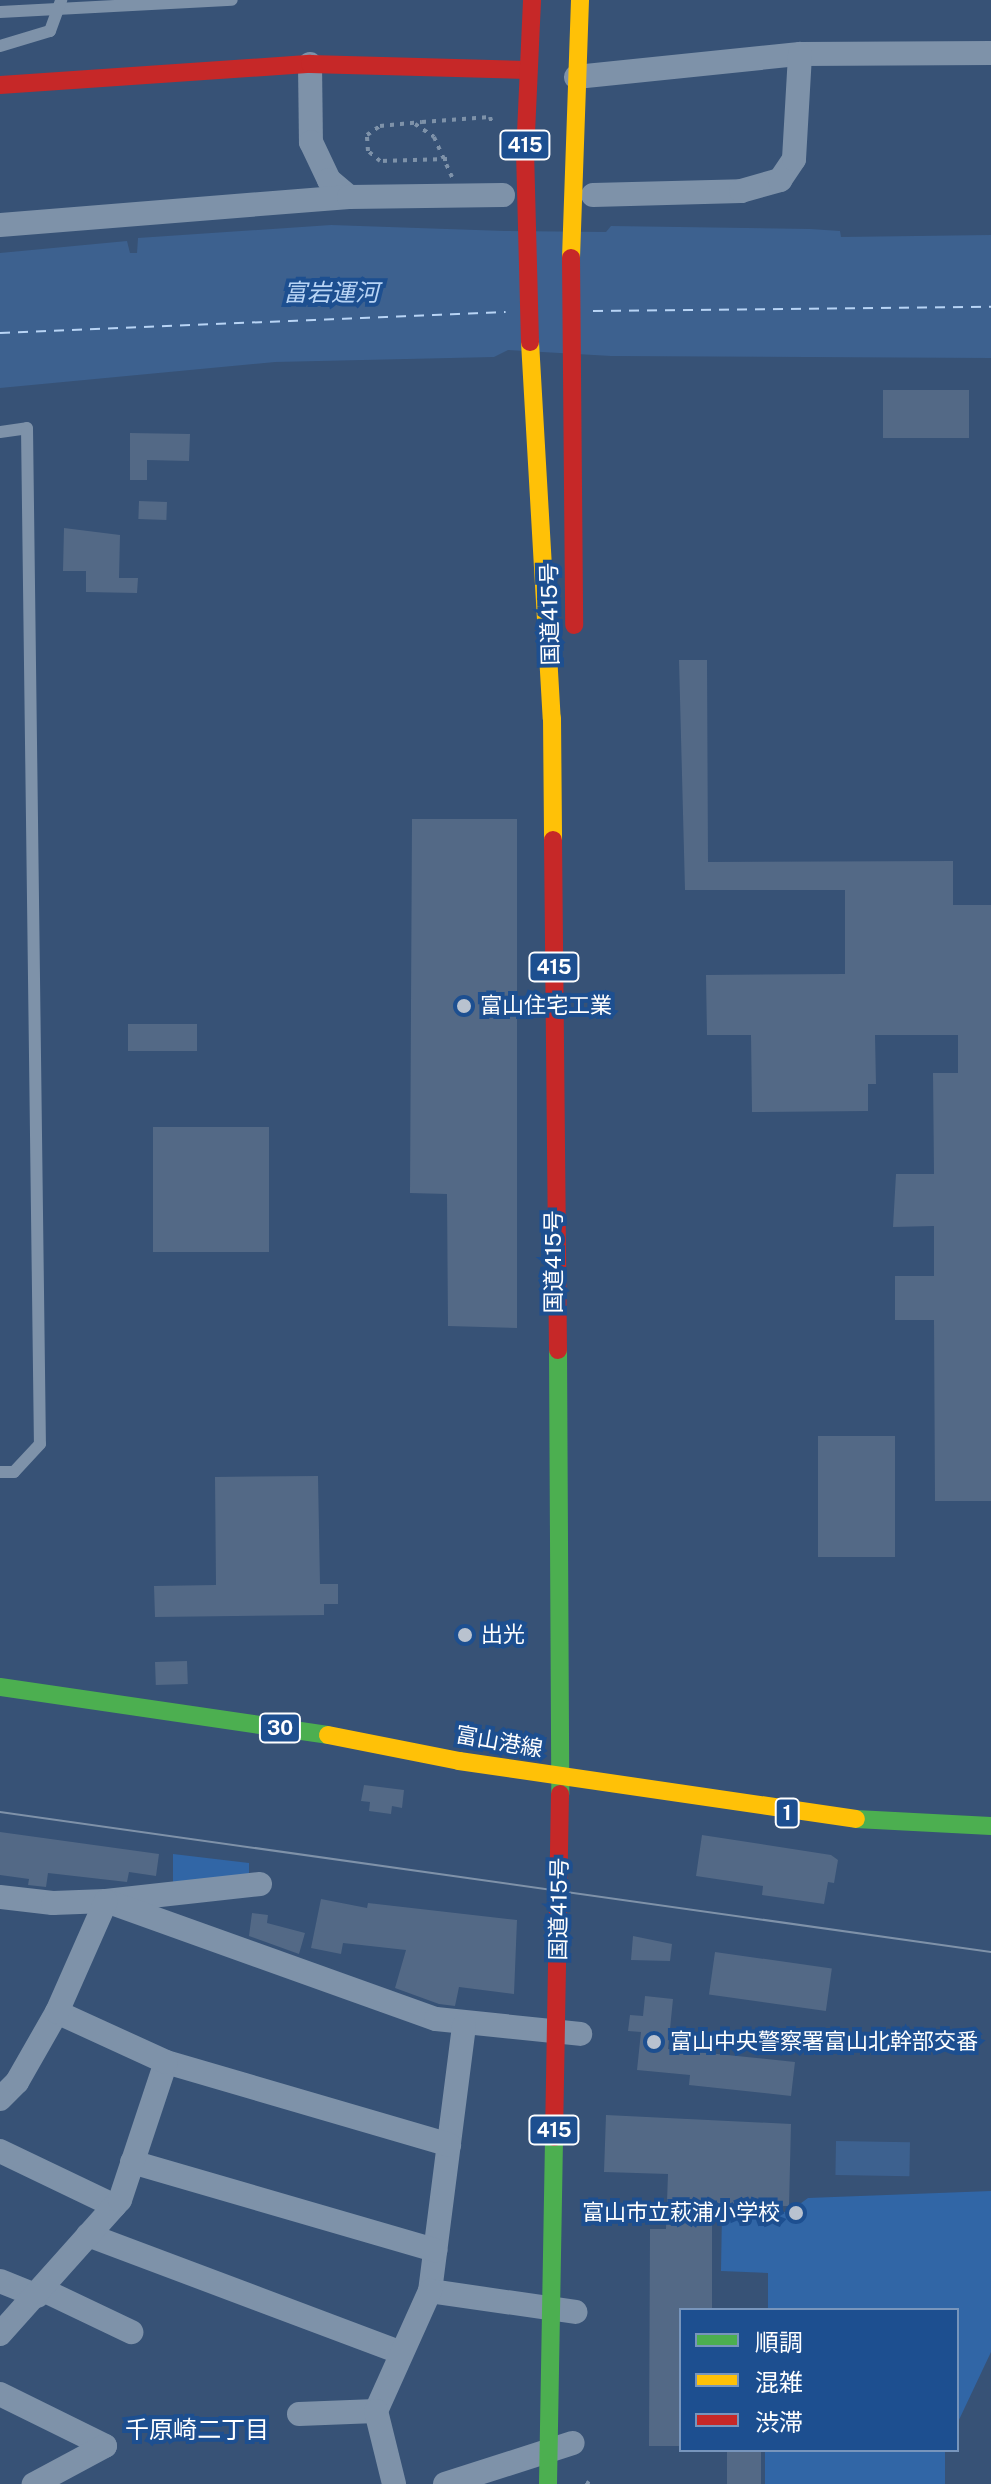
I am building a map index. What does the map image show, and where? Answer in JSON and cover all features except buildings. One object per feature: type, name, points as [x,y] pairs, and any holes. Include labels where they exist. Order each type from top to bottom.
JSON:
[{"type":"main road","name":"国道415号","points":[[532,0],[526,220],[530,360],[552,718],[559,1776],[574,2033],[569,2311],[549,2450],[548,2484]]},
{"type":"main road","name":"国道415号","points":[[574,643],[571,220],[580,0]]},
{"type":"main road","points":[[0,85],[310,64],[528,70]]},
{"type":"main road","name":"富山港線","points":[[0,1687],[370,1741],[586,1781],[815,1817],[991,1826]]},
{"type":"main road","points":[[585,1754],[585,1805]]},
{"type":"main road","points":[[574,2435],[583,2479]]},
{"type":"street","points":[[576,77],[800,54],[991,53]]},
{"type":"street","points":[[593,195],[741,191],[780,180],[794,159],[800,54]]},
{"type":"street","points":[[310,64],[311,142],[323,172],[349,197]]},
{"type":"street","points":[[0,225],[349,197],[503,195]]},
{"type":"street","points":[[0,1897],[53,1903],[106,1901],[260,1884]]},
{"type":"street","points":[[106,1901],[215,1944],[464,2026],[574,2033]]},
{"type":"street","points":[[0,2099],[17,2082],[57,2012],[106,1901]]},
{"type":"street","points":[[57,2012],[166,2062],[449,2145]]},
{"type":"street","points":[[394,2484],[376,2411],[430,2291],[464,2026]]},
{"type":"street","points":[[0,2334],[115,2206],[166,2062]]},
{"type":"street","points":[[0,2151],[115,2206]]},
{"type":"street","points":[[132,2162],[435,2250]]},
{"type":"street","points":[[88,2235],[402,2353]]},
{"type":"street","points":[[0,2281],[40,2293],[131,2332]]},
{"type":"street","points":[[430,2291],[569,2311]]},
{"type":"street","points":[[0,2394],[105,2446],[34,2484]]},
{"type":"street","points":[[299,2414],[376,2411]]},
{"type":"street","points":[[445,2484],[549,2450],[574,2435]]},
{"type":"lane","points":[[0,12],[60,4],[232,0]]},
{"type":"lane","points":[[0,46],[50,31],[60,4]]},
{"type":"lane","points":[[0,432],[27,428],[40,1444],[14,1472],[0,1472]]},
{"type":"path","points":[[447,159],[380,161],[368,151],[367,135],[380,126],[490,117],[494,129]]},
{"type":"path","points":[[414,122],[434,137],[447,159],[452,195]]},
{"type":"shaded area","points":[[173,1854],[249,1863],[249,1874],[173,1882]]},
{"type":"shaded area","points":[[991,2191],[991,2352],[959,2420],[959,2308],[768,2308],[768,2273],[721,2271],[722,2211],[789,2212],[808,2198]]},
{"type":"shaded area","points":[[765,2452],[945,2452],[945,2484],[765,2484]]},
{"type":"water","name":"富岩運河","points":[[331,225],[606,232],[611,226],[810,229],[840,231],[841,237],[991,235],[991,358],[611,356],[508,350],[494,357],[275,362],[0,388],[0,253],[127,241],[130,253],[137,253],[138,238]]},
{"type":"water","points":[[836,2141],[910,2142],[909,2176],[835,2175]]},
{"type":"ferry route","points":[[593,311],[991,307]]},
{"type":"ferry route","points":[[0,333],[506,312]]},
{"type":"tram line","points":[[0,1812],[991,1952]]},
{"type":"traffic: fast","points":[[558,1350],[560,1794]]},
{"type":"traffic: fast","points":[[0,1687],[328,1735]]},
{"type":"traffic: fast","points":[[856,1819],[991,1826]]},
{"type":"traffic: fast","points":[[548,2484],[554,2137]]},
{"type":"traffic: slow","points":[[571,258],[580,0]]},
{"type":"traffic: slow","points":[[530,342],[552,718],[553,840]]},
{"type":"traffic: slow","points":[[328,1735],[459,1761],[856,1819]]},
{"type":"traffic: jam","points":[[530,342],[525,155],[532,0]]},
{"type":"traffic: jam","points":[[0,85],[310,64],[528,70]]},
{"type":"traffic: jam","points":[[571,258],[574,625]]},
{"type":"traffic: jam","points":[[553,840],[558,1350]]},
{"type":"traffic: jam","points":[[554,2137],[560,1794]]},
{"type":"place","name":"富山住宅工業","points":[[464,1006]]},
{"type":"place","name":"出光","points":[[465,1635]]},
{"type":"place","name":"富山中央警察署富山北幹部交番","points":[[654,2042]]},
{"type":"place","name":"富山市立萩浦小学校","points":[[796,2213]]},
{"type":"district","name":"千原崎二丁目","points":[[197,2430]]}]
